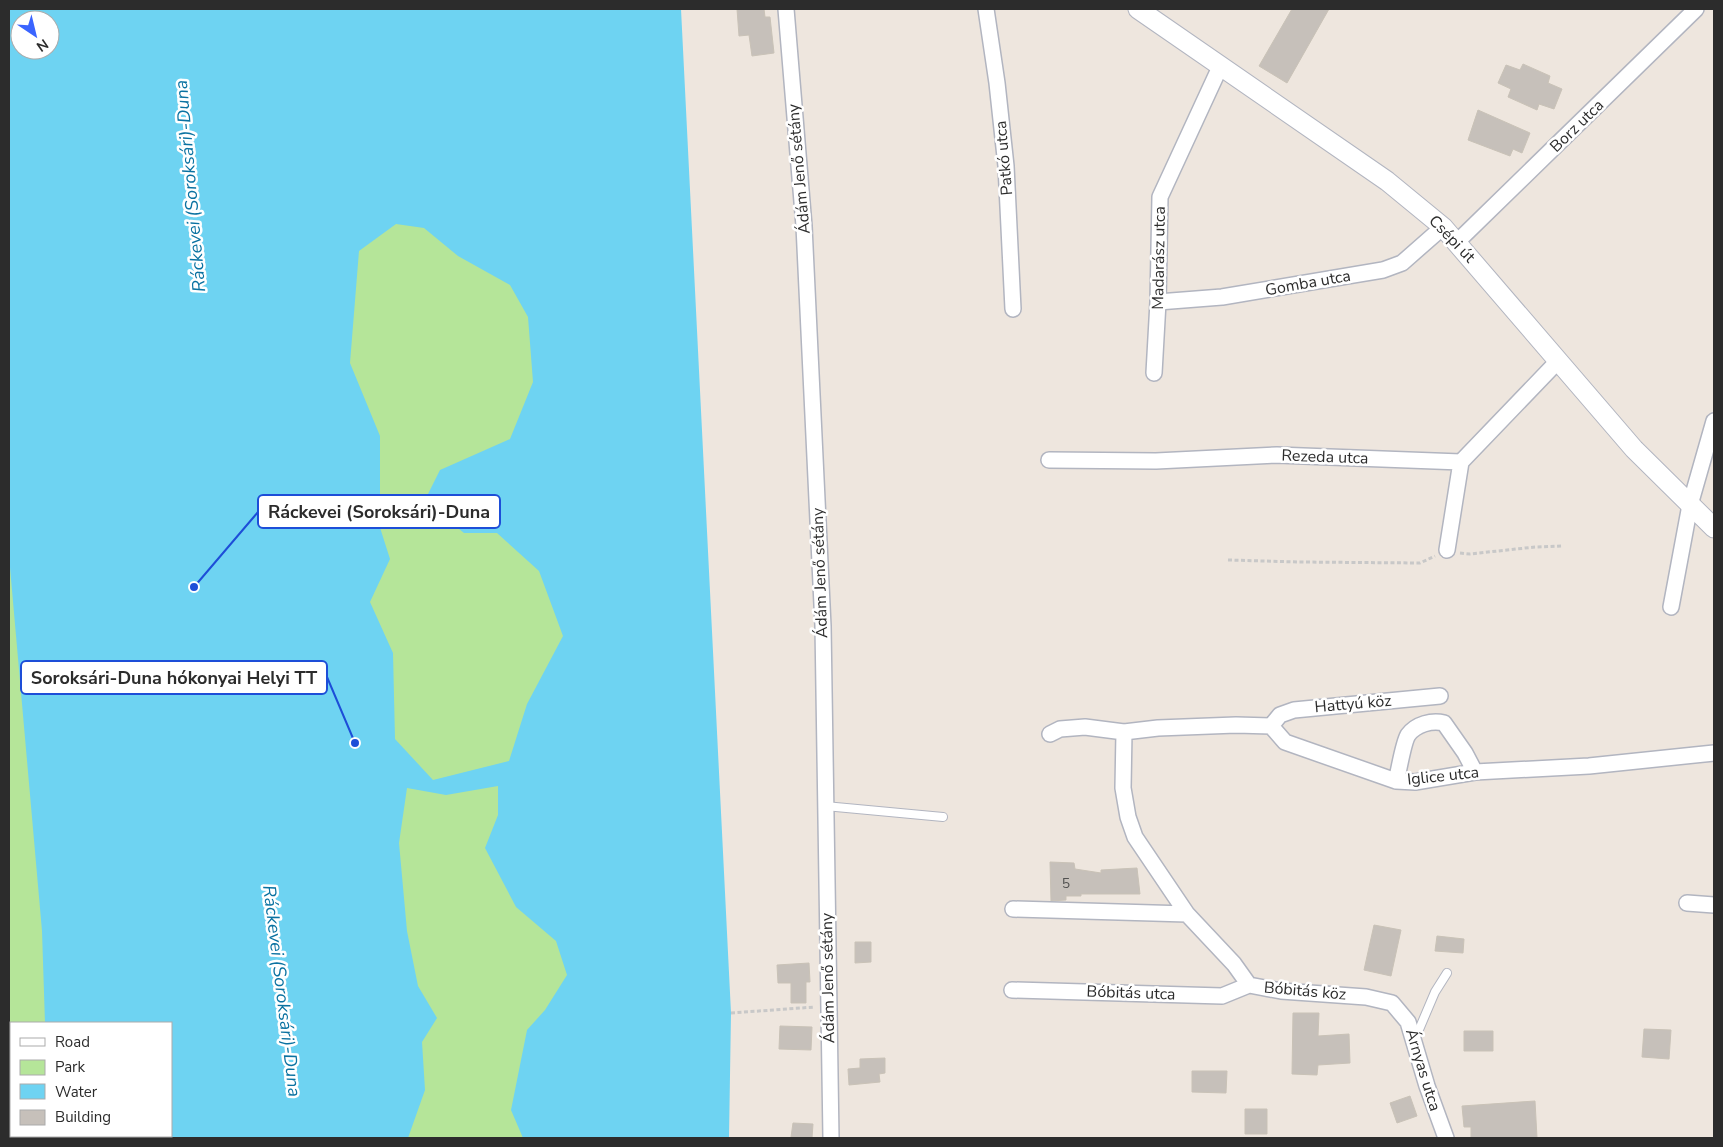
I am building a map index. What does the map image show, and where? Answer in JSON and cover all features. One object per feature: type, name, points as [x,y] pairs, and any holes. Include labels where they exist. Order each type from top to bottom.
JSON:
[{"type":"street","name":"Ádám Jenő sétány","points":[[786,9],[804,226],[823,626],[831,1138]]},
{"type":"street","name":"Patkó utca","points":[[986,9],[997,83],[1006,166],[1014,309]]},
{"type":"street","name":"Csépi út","points":[[1138,9],[1387,181],[1443,227],[1634,449],[1714,528]]},
{"type":"street","name":"Borz utca","points":[[1457,242],[1696,9]]},
{"type":"street","name":"Madarász utca","points":[[1154,373],[1158,302],[1160,197],[1220,67]]},
{"type":"street","name":"Gomba utca","points":[[1158,302],[1222,297],[1383,270],[1402,262],[1443,227]]},
{"type":"street","points":[[1447,550],[1461,462],[1558,361]]},
{"type":"street","points":[[1671,607],[1690,505],[1714,421]]},
{"type":"street","name":"Rezeda utca","points":[[1049,460],[1156,461],[1277,455],[1461,462]]},
{"type":"street","name":"Hattyú köz","points":[[1271,726],[1280,715],[1294,710],[1440,696]]},
{"type":"street","points":[[1396,781],[1408,736],[1418,727],[1437,721],[1444,722],[1475,772]]},
{"type":"street","points":[[1050,734],[1060,729],[1085,727],[1124,732],[1158,728],[1227,725],[1271,726]]},
{"type":"street","name":"Iglice utca","points":[[1271,726],[1285,742],[1396,781],[1415,782],[1475,772],[1589,766],[1714,753]]},
{"type":"street","name":"Bóbitás köz","points":[[1124,732],[1123,788],[1135,837],[1187,914],[1234,964],[1249,985],[1281,991],[1366,996]]},
{"type":"street","points":[[1687,903],[1714,905]]},
{"type":"street","points":[[1013,909],[1187,914]]},
{"type":"street","name":"Bóbitás utca","points":[[1012,990],[1222,996],[1249,985]]},
{"type":"street","name":"Árnyas utca","points":[[1366,996],[1392,1003],[1408,1022],[1427,1086],[1446,1138]]},
{"type":"lane","points":[[825,806],[943,817]]},
{"type":"lane","points":[[1413,1043],[1435,992],[1447,973]]},
{"type":"path","points":[[1228,560],[1420,563],[1447,550],[1470,554],[1562,546]]},
{"type":"path","points":[[731,1013],[828,1006]]},
{"type":"green space","name":"Ráckevei (Soroksári)-Duna","points":[[9,9],[658,9],[694,1138],[9,1138]]},
{"type":"water","name":"Ráckevei (Soroksári)-Duna","points":[[9,9],[681,9],[731,1013],[729,1138],[523,1138],[511,1110],[527,1030],[545,1010],[567,975],[556,941],[516,907],[485,848],[498,815],[498,786],[446,795],[407,788],[399,843],[407,931],[418,986],[437,1018],[422,1042],[425,1090],[408,1138],[50,1138],[172,1137],[172,1022],[45,1022],[42,931],[9,556]],"holes":[[[396,224],[424,228],[458,256],[510,285],[528,317],[533,382],[510,439],[440,470],[428,494],[380,499],[380,436],[350,363],[359,251]],[[432,507],[464,533],[497,533],[539,571],[563,636],[527,704],[509,761],[433,780],[395,739],[393,653],[370,602],[390,559],[376,515]]]},
{"type":"building","points":[[737,9],[764,9],[765,17],[770,17],[774,53],[752,56],[749,35],[739,36]]},
{"type":"building","points":[[1292,9],[1329,9],[1287,83],[1259,66]]},
{"type":"building","points":[[1523,64],[1550,76],[1548,83],[1562,89],[1554,109],[1539,104],[1537,110],[1508,97],[1511,89],[1498,83],[1506,65],[1520,70]]},
{"type":"building","points":[[1478,110],[1530,133],[1522,153],[1513,149],[1510,156],[1468,140]]},
{"type":"building","points":[[1050,862],[1074,863],[1075,869],[1101,873],[1101,870],[1137,868],[1140,894],[1081,894],[1081,896],[1066,896],[1066,900],[1051,901]]},
{"type":"building","points":[[1374,925],[1401,930],[1391,976],[1364,970]]},
{"type":"building","points":[[1437,936],[1464,939],[1463,953],[1435,951]]},
{"type":"building","points":[[855,942],[871,942],[871,962],[855,963]]},
{"type":"building","points":[[809,963],[810,982],[806,982],[806,1003],[791,1003],[791,983],[778,983],[777,965]]},
{"type":"building","points":[[1293,1013],[1319,1013],[1318,1036],[1349,1034],[1350,1063],[1318,1065],[1317,1075],[1292,1074]]},
{"type":"building","points":[[780,1026],[812,1027],[811,1050],[779,1049]]},
{"type":"building","points":[[1644,1029],[1671,1030],[1669,1059],[1642,1057]]},
{"type":"building","points":[[1464,1031],[1493,1031],[1493,1051],[1464,1051]]},
{"type":"building","points":[[885,1058],[885,1073],[879,1074],[880,1082],[849,1085],[848,1069],[860,1068],[860,1059]]},
{"type":"building","points":[[1192,1071],[1227,1071],[1226,1093],[1192,1092]]},
{"type":"building","points":[[1410,1096],[1417,1116],[1397,1123],[1390,1103]]},
{"type":"building","points":[[1535,1101],[1537,1138],[1471,1138],[1471,1127],[1464,1127],[1462,1106]]},
{"type":"building","points":[[1245,1109],[1267,1109],[1267,1134],[1245,1134]]},
{"type":"building","points":[[793,1123],[813,1124],[812,1138],[791,1137]]},
{"type":"place","name":"Ráckevei (Soroksári)-Duna","points":[[194,587]]},
{"type":"place","name":"Soroksári-Duna hókonyai Helyi TT","points":[[355,743]]}]
